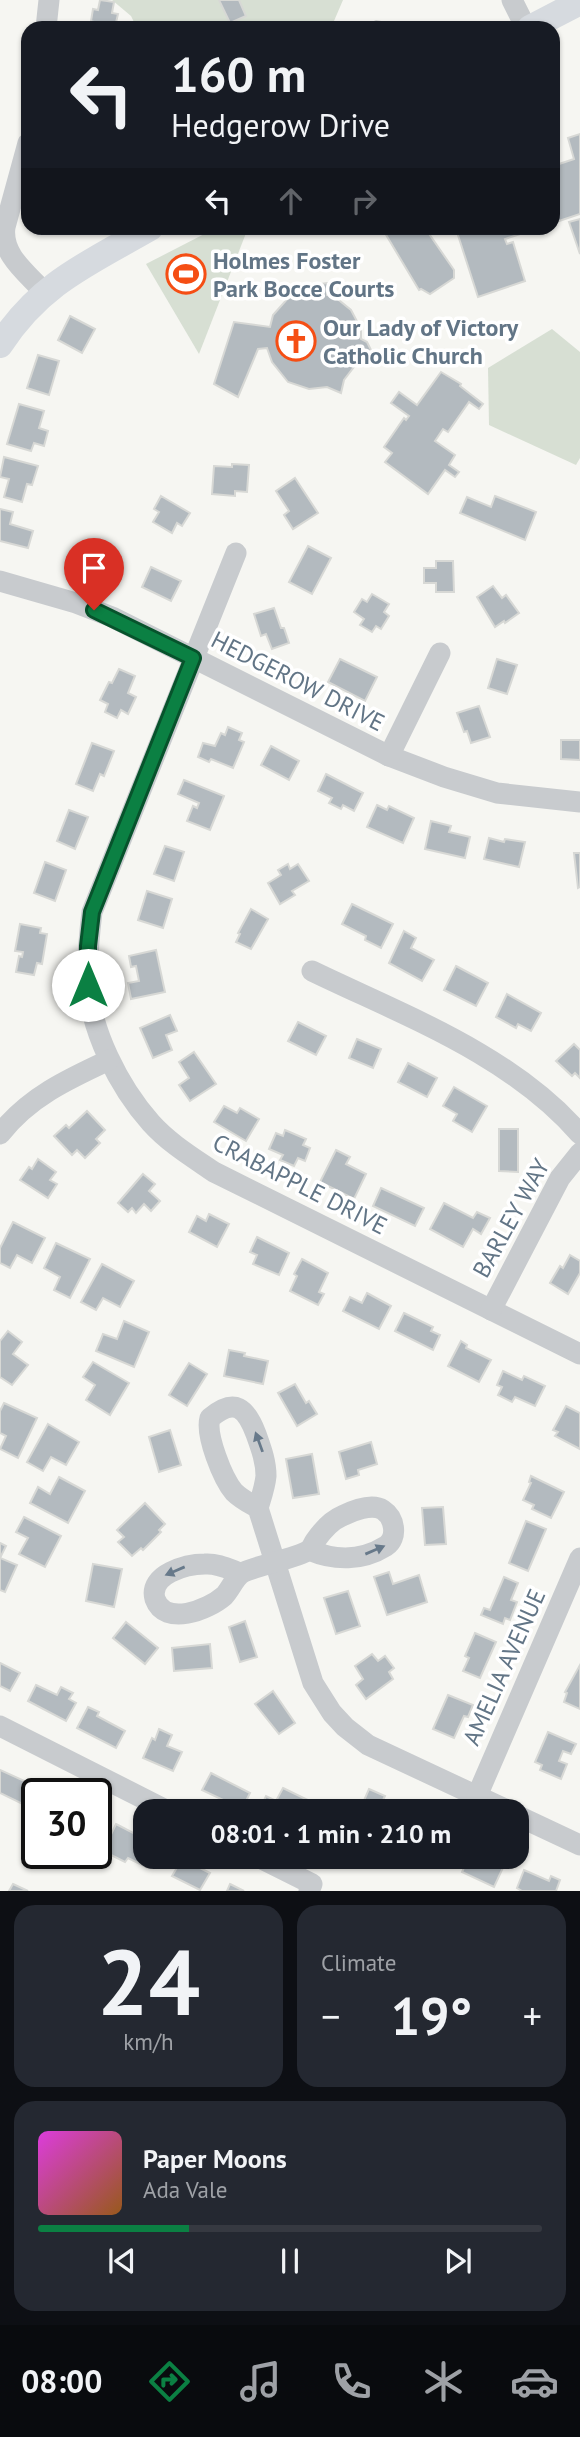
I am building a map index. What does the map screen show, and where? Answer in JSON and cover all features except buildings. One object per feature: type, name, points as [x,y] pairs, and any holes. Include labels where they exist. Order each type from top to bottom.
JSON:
[{"type":"main road","points":[[544,21],[579,6]]},
{"type":"main road","points":[[0,319],[39,286],[59,264],[121,235]]},
{"type":"main road","points":[[0,345],[27,309],[39,286],[137,235]]},
{"type":"street","points":[[47,21],[49,0]]},
{"type":"street","points":[[512,0],[524,21]]},
{"type":"street","points":[[21,169],[4,234],[6,247],[14,260],[39,286]]},
{"type":"street","name":"CRABAPPLE DRIVE","points":[[236,553],[92,912],[88,946],[88,985],[97,1027],[109,1060],[126,1091],[151,1123],[183,1151],[214,1172],[580,1354]]},
{"type":"street","name":"HEDGEROW DRIVE","points":[[0,581],[76,603],[112,617],[389,756],[444,777],[497,793],[580,802]]},
{"type":"street","points":[[389,756],[440,653]]},
{"type":"street","points":[[312,971],[472,1048],[549,1103],[580,1134]]},
{"type":"street","points":[[0,1133],[22,1109],[47,1090],[109,1060]]},
{"type":"street","name":"BARLEY WAY","points":[[491,1310],[560,1178],[580,1153]]},
{"type":"street","points":[[257,1508],[313,1683],[332,1713],[368,1745],[483,1799]]},
{"type":"street","points":[[240,1573],[309,1550]]},
{"type":"street","name":"AMELIA AVENUE","points":[[477,1796],[571,1603],[580,1558]]},
{"type":"street","points":[[0,1726],[144,1799]]},
{"type":"street","points":[[529,1821],[580,1845]]},
{"type":"street","points":[[279,1869],[311,1888]]},
{"type":"shaded area","points":[[112,0],[343,0],[334,21],[134,21]]},
{"type":"shaded area","points":[[202,235],[245,235],[199,354],[146,264]]},
{"type":"shaded area","points":[[552,329],[580,352],[580,458],[576,465],[489,425],[488,368]]},
{"type":"place","name":"Holmes Foster Park Bocce Courts","points":[[186,274]]},
{"type":"place","name":"Our Lady of Victory Catholic Church","points":[[296,341]]},
{"type":"route","points":[[88,985],[88,946],[92,912],[193,658],[94,610]]}]
